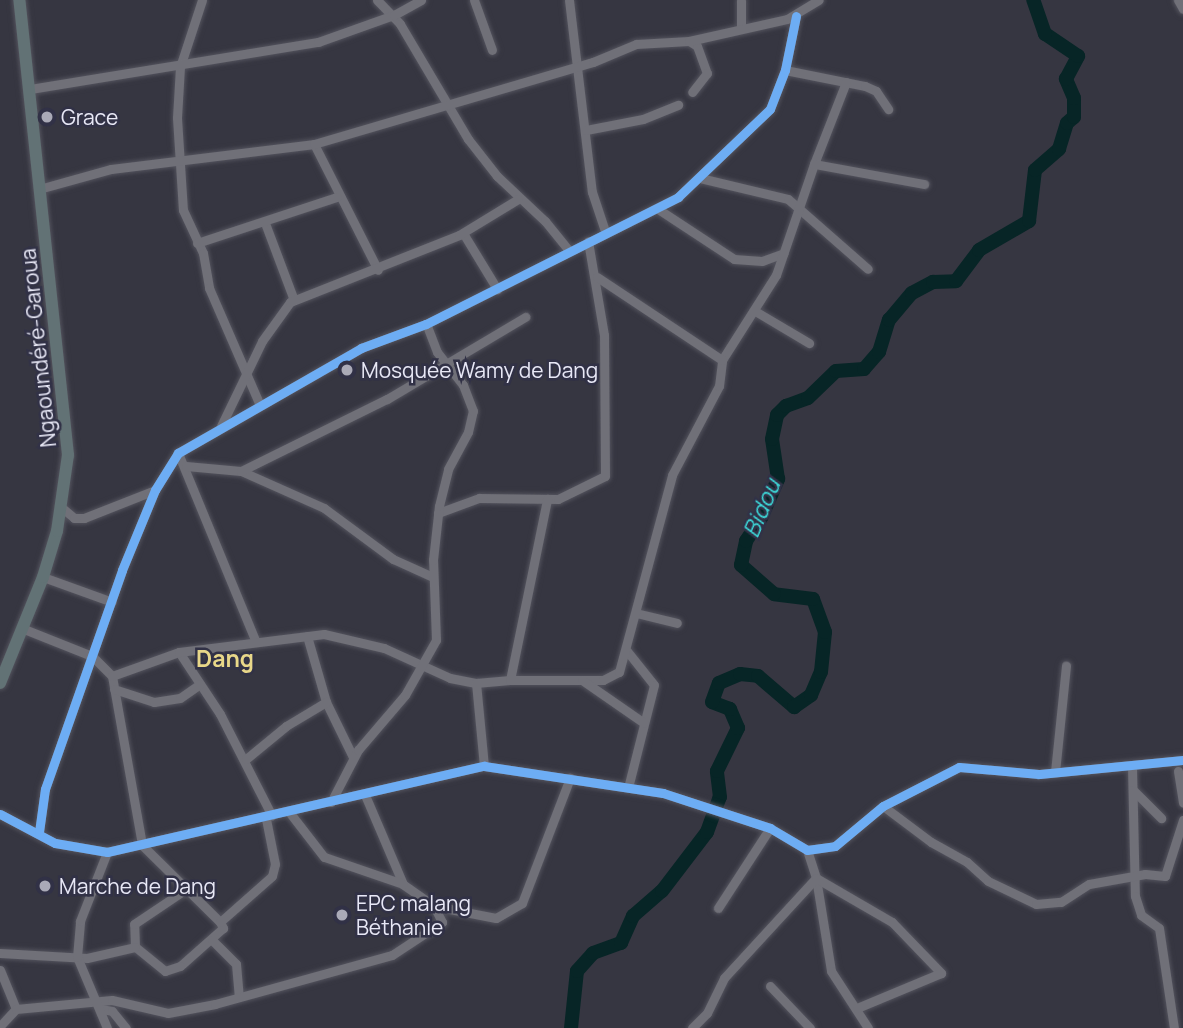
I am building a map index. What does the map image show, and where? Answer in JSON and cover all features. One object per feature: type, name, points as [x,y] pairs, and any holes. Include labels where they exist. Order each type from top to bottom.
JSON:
[{"type":"highway","name":"Ngaoundéré-Garoua","points":[[0,683],[43,577],[61,506],[68,455],[19,0]]},
{"type":"street","points":[[202,0],[180,64],[178,158],[186,222],[197,243],[209,288],[259,404]]},
{"type":"street","points":[[377,0],[394,15],[445,104],[518,199],[545,221],[569,251]]},
{"type":"street","points":[[30,89],[318,42],[394,15],[421,0]]},
{"type":"street","points":[[474,0],[492,50]]},
{"type":"street","points":[[569,0],[592,192],[605,231]]},
{"type":"street","points":[[741,0],[741,28]]},
{"type":"street","points":[[40,189],[111,169],[178,158],[314,144],[577,67],[636,44],[689,41],[796,16],[819,0]]},
{"type":"street","points":[[1181,0],[1183,9]]},
{"type":"street","points":[[39,832],[45,789],[92,656],[155,490],[178,453],[259,404],[362,348],[426,324],[605,231],[658,209],[700,178],[727,146],[763,118],[785,70],[796,16]]},
{"type":"street","points":[[689,41],[697,46],[707,72],[692,92]]},
{"type":"street","points":[[785,70],[876,91],[888,109]]},
{"type":"street","points":[[112,676],[178,652],[307,636],[362,640],[425,668],[476,683],[582,680],[615,675],[627,651],[672,475],[715,397],[722,360],[755,311],[784,253],[814,164],[846,82]]},
{"type":"street","points":[[586,130],[643,119],[678,105]]},
{"type":"street","points":[[314,144],[337,197],[378,270]]},
{"type":"street","points":[[814,164],[924,184]]},
{"type":"street","points":[[700,178],[769,192],[801,206],[868,269]]},
{"type":"street","points":[[197,243],[265,223],[337,197]]},
{"type":"street","points":[[219,428],[274,322],[294,300],[378,270],[463,233],[518,199]]},
{"type":"street","points":[[658,209],[734,259],[762,261],[784,253]]},
{"type":"street","points":[[265,223],[294,300]]},
{"type":"street","points":[[463,233],[497,289]]},
{"type":"street","points":[[438,513],[479,498],[547,499],[580,491],[606,476],[604,335],[597,276],[589,241]]},
{"type":"street","points":[[597,276],[722,360]]},
{"type":"street","points":[[755,311],[809,344]]},
{"type":"street","points":[[241,471],[445,367],[525,317]]},
{"type":"street","points":[[331,802],[354,757],[425,668],[438,621],[433,577],[438,513],[448,469],[468,432],[473,411],[463,386],[445,367],[426,324]]},
{"type":"street","points":[[178,453],[186,466],[256,642]]},
{"type":"street","points":[[186,466],[241,471],[324,508],[393,559],[433,577]]},
{"type":"street","points":[[61,506],[74,518],[84,518],[155,490]]},
{"type":"street","points":[[510,680],[547,499]]},
{"type":"street","points":[[43,577],[112,602]]},
{"type":"street","points":[[636,614],[677,623]]},
{"type":"street","points":[[0,953],[77,957],[135,947],[169,972],[222,932],[220,922],[142,845],[112,676],[92,656],[24,629]]},
{"type":"street","points":[[307,636],[326,702],[354,757]]},
{"type":"street","points":[[627,651],[654,685],[628,788]]},
{"type":"street","points":[[178,652],[246,760],[269,817],[275,864],[272,876],[220,922]]},
{"type":"street","points":[[1055,772],[1066,666]]},
{"type":"street","points":[[582,680],[644,723]]},
{"type":"street","points":[[476,683],[484,766]]},
{"type":"street","points":[[114,689],[154,702],[180,698],[200,684]]},
{"type":"street","points":[[246,760],[286,726],[326,702]]},
{"type":"street","points":[[0,814],[62,845],[107,852],[290,813],[484,766],[663,793],[770,828],[807,850],[835,846],[883,806],[959,767],[1055,772],[1132,767],[1183,760]]},
{"type":"street","points":[[1163,764],[1181,772],[1183,803]]},
{"type":"street","points":[[1132,767],[1132,878],[1138,909],[1159,928],[1174,1028]]},
{"type":"street","points":[[290,813],[324,857],[403,884],[435,906],[496,918],[523,903],[570,778]]},
{"type":"street","points":[[1133,790],[1161,818]]},
{"type":"street","points":[[365,795],[403,884]]},
{"type":"street","points":[[883,806],[931,842],[967,862],[988,881],[1026,902],[1056,903],[1089,884],[1145,874],[1165,876],[1183,820]]},
{"type":"street","points":[[718,908],[770,828]]},
{"type":"street","points":[[807,850],[816,878],[828,961],[869,1028]]},
{"type":"street","points":[[107,852],[80,920],[77,957],[100,1005],[107,1028]]},
{"type":"street","points":[[816,878],[892,922],[941,973],[857,1008]]},
{"type":"street","points":[[692,1028],[707,1013],[724,978],[816,878]]},
{"type":"street","points":[[135,947],[136,919],[186,889]]},
{"type":"street","points":[[0,1026],[16,1009],[100,1005],[122,1001],[168,1013],[239,997],[392,955],[442,922],[435,906]]},
{"type":"street","points":[[212,940],[236,964],[239,997]]},
{"type":"street","points":[[0,970],[16,1009]]},
{"type":"street","points":[[770,986],[810,1028]]},
{"type":"street","points":[[100,1005],[112,1011],[126,1028]]},
{"type":"waterway","name":"Bidou","points":[[571,1028],[577,971],[593,953],[621,943],[633,916],[662,891],[707,832],[720,797],[717,771],[738,728],[730,709],[712,702],[719,683],[740,674],[758,676],[794,707],[811,695],[821,672],[825,632],[813,599],[774,594],[741,565],[746,541],[761,518],[778,479],[772,439],[777,415],[786,406],[808,398],[836,371],[864,369],[879,352],[889,320],[912,293],[933,282],[956,281],[979,250],[1029,221],[1035,170],[1059,149],[1067,123],[1074,117],[1074,98],[1066,79],[1078,56],[1045,34],[1033,0]]},
{"type":"cycle path","points":[[39,832],[45,789],[122,570],[155,490],[178,453],[361,348],[426,324],[678,197],[770,109],[785,70],[796,16]]},
{"type":"cycle path","points":[[0,814],[55,843],[107,852],[484,766],[663,793],[770,828],[807,850],[835,846],[883,806],[959,767],[1039,774],[1183,760]]},
{"type":"place","name":"Grace","points":[[47,117]]},
{"type":"place","name":"Mosquée Wamy de Dang","points":[[347,370]]},
{"type":"place","name":"Marche de Dang","points":[[45,886]]},
{"type":"place","name":"EPC malang Béthanie","points":[[342,915]]},
{"type":"district","name":"Dang","points":[[225,658]]}]
